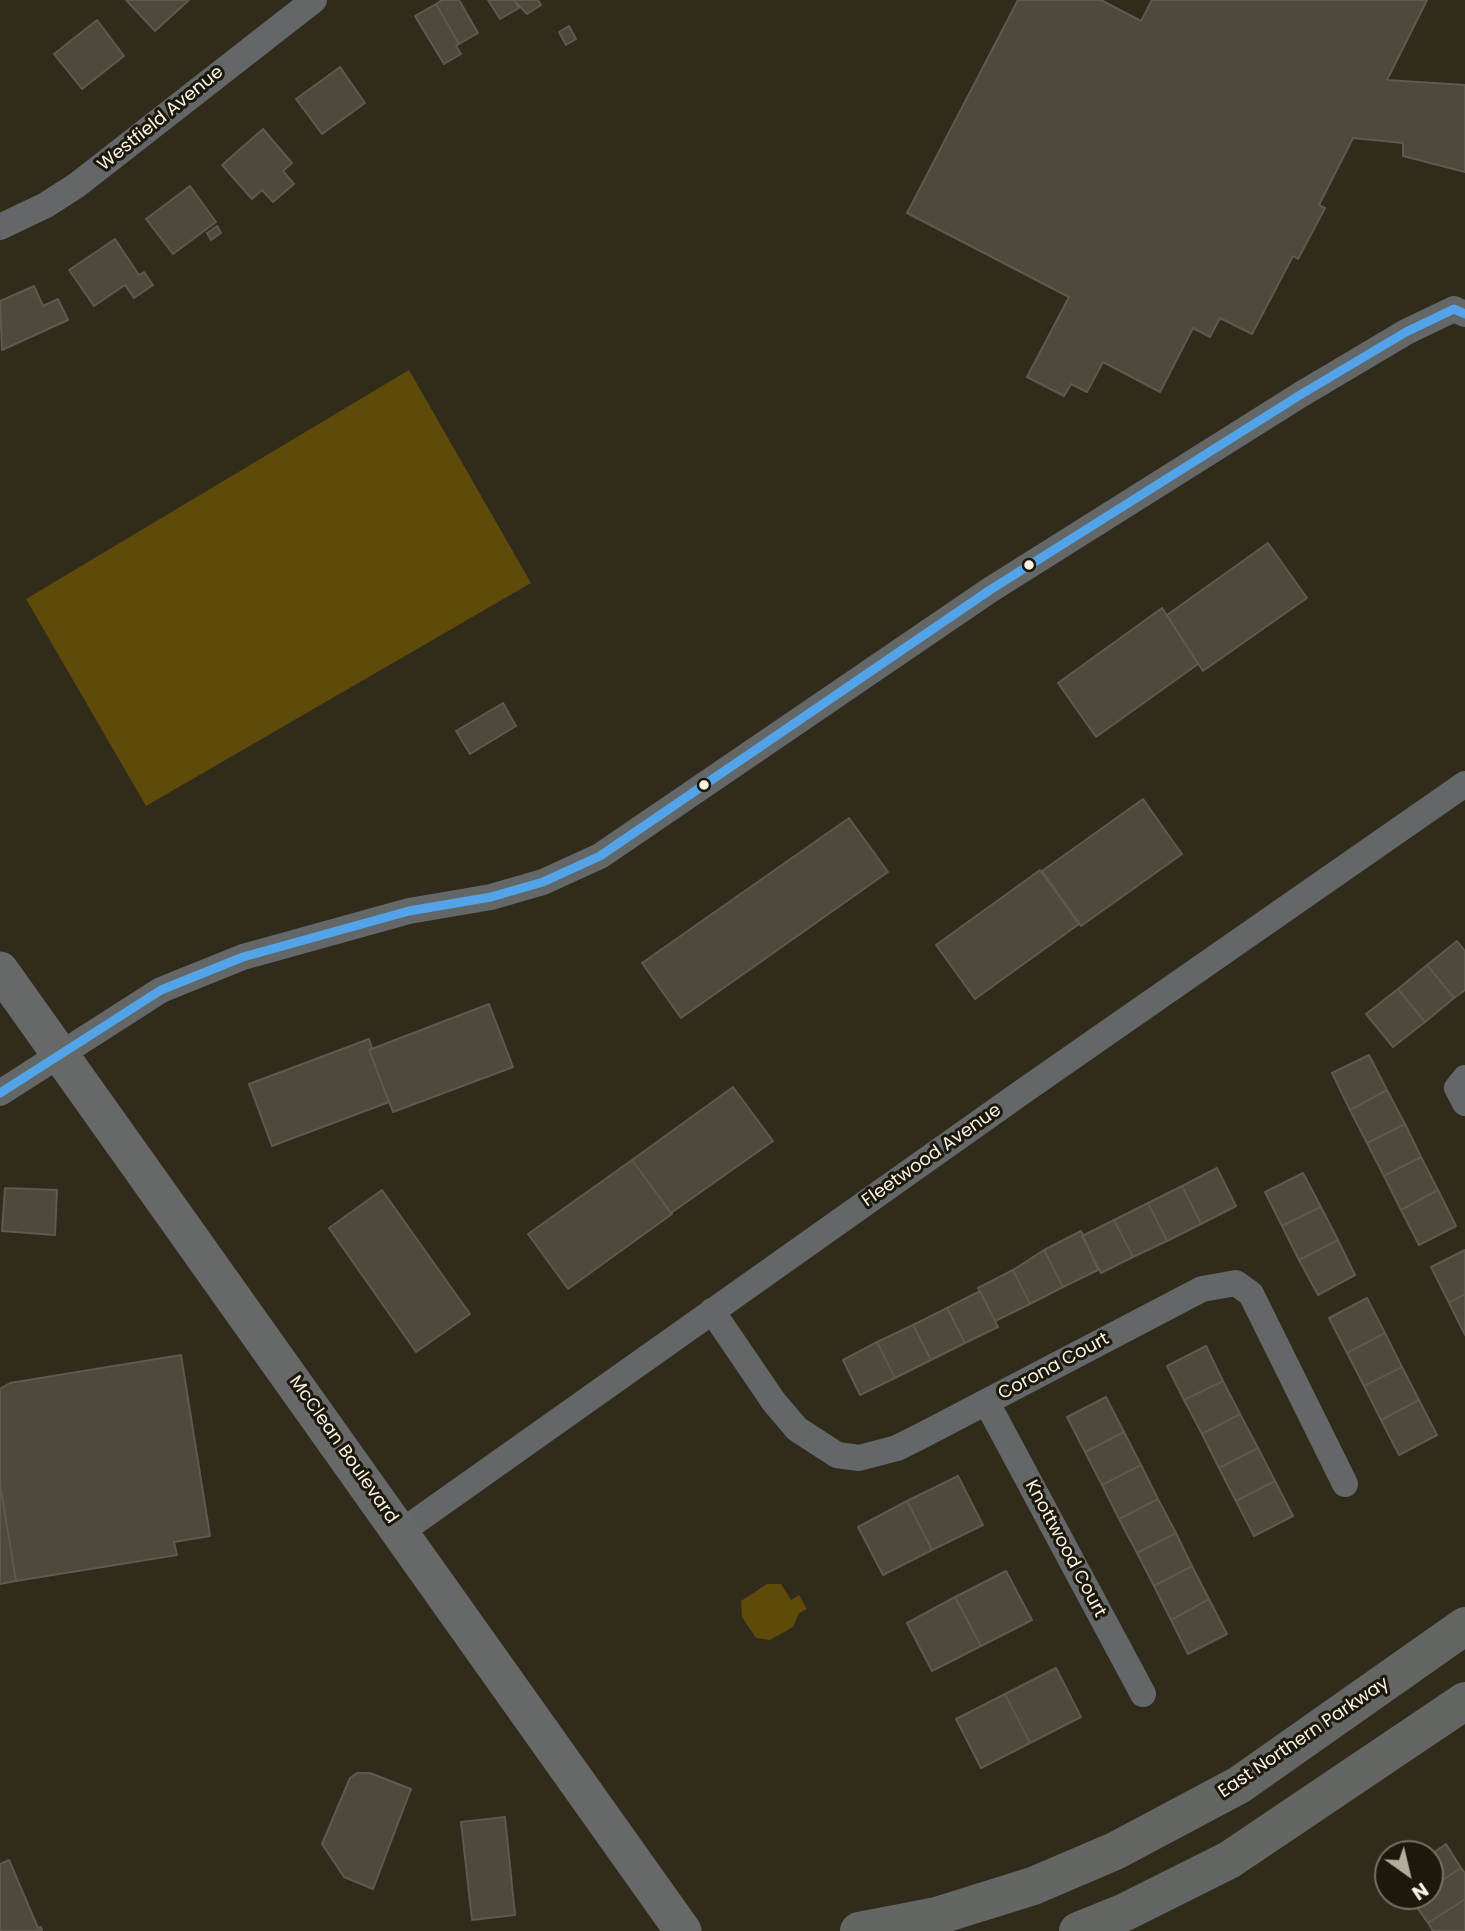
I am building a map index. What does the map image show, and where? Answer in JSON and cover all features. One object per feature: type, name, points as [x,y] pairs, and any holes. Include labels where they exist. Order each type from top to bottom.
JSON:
[{"type":"main road","name":"East Northern Parkway","points":[[859,1931],[937,1916],[1034,1886],[1115,1851],[1239,1785],[1465,1626]]},
{"type":"main road","points":[[1078,1931],[1136,1907],[1229,1860],[1465,1701]]},
{"type":"street","name":"Westfield Avenue","points":[[0,227],[46,205],[77,185],[314,0]]},
{"type":"street","points":[[0,1093],[161,990],[243,957],[409,911],[491,897],[527,887],[600,856],[990,590],[1300,395],[1406,332],[1460,312]]},
{"type":"street","name":"Fleetwood Avenue","points":[[401,1532],[1465,784]]},
{"type":"street","name":"McClean Boulevard","points":[[0,970],[683,1931]]},
{"type":"street","name":"Corona Court","points":[[712,1311],[774,1402],[797,1429],[837,1455],[859,1458],[897,1448],[1202,1289],[1236,1283],[1251,1294],[1345,1484]]},
{"type":"street","name":"Knottwood Court","points":[[987,1403],[1143,1694]]},
{"type":"shaded area","points":[[409,370],[531,583],[146,806],[26,599]]},
{"type":"shaded area","points":[[767,1584],[781,1584],[791,1600],[799,1595],[807,1609],[799,1613],[793,1627],[770,1640],[756,1638],[742,1617],[741,1601]]},
{"type":"building","points":[[126,0],[189,0],[155,31]]},
{"type":"building","points":[[442,0],[459,0],[478,33],[459,44],[436,4]]},
{"type":"building","points":[[488,0],[514,0],[519,8],[500,19]]},
{"type":"building","points":[[514,0],[538,0],[541,5],[527,14]]},
{"type":"building","points":[[1018,0],[1101,0],[1141,21],[1152,0],[1427,0],[1387,80],[1465,85],[1465,172],[1403,156],[1403,143],[1353,138],[1319,205],[1325,208],[1298,259],[1293,256],[1252,334],[1220,318],[1210,337],[1193,328],[1160,392],[1103,362],[1087,392],[1071,384],[1064,396],[1027,377],[1069,297],[907,213]]},
{"type":"building","points":[[436,4],[459,44],[456,46],[461,54],[444,64],[415,16]]},
{"type":"building","points":[[97,20],[124,56],[82,89],[54,54]]},
{"type":"building","points":[[569,26],[576,39],[566,45],[559,32]]},
{"type":"building","points":[[340,67],[365,103],[322,134],[296,99]]},
{"type":"building","points":[[263,129],[292,163],[283,171],[294,184],[273,202],[262,190],[252,199],[222,165]]},
{"type":"building","points":[[190,186],[216,222],[173,254],[146,219]]},
{"type":"building","points":[[217,226],[221,233],[211,240],[207,233]]},
{"type":"building","points":[[115,239],[139,275],[144,272],[153,285],[134,298],[125,285],[94,306],[69,270]]},
{"type":"building","points":[[34,286],[43,306],[58,299],[68,320],[2,350],[0,301]]},
{"type":"building","points":[[1268,543],[1307,598],[1203,671],[1167,615]]},
{"type":"building","points":[[1162,608],[1198,664],[1096,737],[1058,683]]},
{"type":"building","points":[[503,703],[516,726],[470,754],[456,731]]},
{"type":"building","points":[[1143,799],[1182,854],[1081,926],[1042,871]]},
{"type":"building","points":[[849,818],[888,872],[681,1018],[642,963]]},
{"type":"building","points":[[1040,870],[1079,924],[975,999],[936,945]]},
{"type":"building","points":[[1457,941],[1465,951],[1465,990],[1454,998],[1427,965]]},
{"type":"building","points":[[1427,965],[1454,998],[1425,1022],[1398,989]]},
{"type":"building","points":[[1398,989],[1425,1022],[1393,1047],[1366,1014]]},
{"type":"building","points":[[489,1004],[513,1067],[393,1112],[369,1050]]},
{"type":"building","points":[[369,1039],[372,1048],[369,1050],[389,1102],[272,1146],[249,1084]]},
{"type":"building","points":[[1369,1055],[1387,1090],[1350,1110],[1332,1073]]},
{"type":"building","points":[[733,1087],[773,1141],[671,1213],[632,1160]]},
{"type":"building","points":[[1387,1090],[1405,1124],[1367,1143],[1350,1110]]},
{"type":"building","points":[[1405,1124],[1421,1157],[1384,1176],[1367,1143]]},
{"type":"building","points":[[1421,1157],[1438,1190],[1401,1210],[1384,1176]]},
{"type":"building","points":[[632,1160],[672,1214],[568,1289],[528,1234]]},
{"type":"building","points":[[1217,1168],[1236,1206],[1201,1224],[1182,1186]]},
{"type":"building","points":[[1303,1173],[1321,1207],[1282,1226],[1265,1192]]},
{"type":"building","points":[[1182,1186],[1201,1224],[1167,1241],[1148,1203]]},
{"type":"building","points":[[5,1188],[57,1190],[55,1235],[2,1231]]},
{"type":"building","points":[[382,1190],[470,1314],[416,1352],[329,1228]]},
{"type":"building","points":[[1438,1190],[1456,1226],[1419,1245],[1401,1210]]},
{"type":"building","points":[[1148,1203],[1167,1241],[1133,1257],[1114,1220]]},
{"type":"building","points":[[1321,1207],[1338,1240],[1299,1260],[1282,1226]]},
{"type":"building","points":[[1114,1220],[1133,1257],[1101,1273],[1082,1236]]},
{"type":"building","points":[[1081,1231],[1098,1270],[1063,1287],[1044,1250]]},
{"type":"building","points":[[1338,1240],[1355,1275],[1318,1295],[1299,1260]]},
{"type":"building","points":[[1044,1250],[1063,1287],[1030,1304],[1013,1270]]},
{"type":"building","points":[[1465,1250],[1465,1294],[1449,1303],[1431,1267]]},
{"type":"building","points":[[1013,1270],[1030,1304],[995,1321],[978,1288]]},
{"type":"building","points":[[980,1291],[998,1327],[965,1343],[947,1308]]},
{"type":"building","points":[[1465,1294],[1465,1335],[1449,1303]]},
{"type":"building","points":[[1367,1298],[1385,1333],[1347,1353],[1329,1318]]},
{"type":"building","points":[[947,1308],[965,1343],[931,1360],[913,1325]]},
{"type":"building","points":[[913,1325],[931,1360],[895,1378],[877,1342]]},
{"type":"building","points":[[1385,1333],[1402,1367],[1364,1386],[1347,1353]]},
{"type":"building","points":[[877,1342],[895,1378],[860,1395],[843,1360]]},
{"type":"building","points":[[1206,1346],[1223,1381],[1184,1400],[1167,1366]]},
{"type":"building","points":[[181,1355],[210,1536],[174,1542],[177,1555],[16,1581],[0,1484],[0,1389],[10,1383]]},
{"type":"building","points":[[1402,1367],[1419,1400],[1381,1420],[1364,1386]]},
{"type":"building","points":[[1223,1381],[1240,1414],[1202,1434],[1184,1400]]},
{"type":"building","points":[[1106,1397],[1124,1432],[1085,1452],[1067,1417]]},
{"type":"building","points":[[1419,1400],[1437,1435],[1399,1455],[1381,1420]]},
{"type":"building","points":[[1240,1414],[1258,1448],[1219,1468],[1202,1434]]},
{"type":"building","points":[[1124,1432],[1141,1465],[1102,1485],[1085,1452]]},
{"type":"building","points":[[1258,1448],[1275,1481],[1236,1501],[1219,1468]]},
{"type":"building","points":[[1141,1465],[1158,1499],[1119,1519],[1102,1485]]},
{"type":"building","points":[[958,1476],[983,1525],[932,1550],[907,1501]]},
{"type":"building","points":[[1275,1481],[1293,1516],[1254,1536],[1236,1501]]},
{"type":"building","points":[[0,1484],[16,1581],[0,1584]]},
{"type":"building","points":[[1158,1499],[1176,1533],[1137,1553],[1119,1519]]},
{"type":"building","points":[[907,1501],[932,1550],[883,1575],[858,1527]]},
{"type":"building","points":[[1176,1533],[1192,1566],[1154,1586],[1137,1553]]},
{"type":"building","points":[[1192,1566],[1209,1599],[1171,1620],[1154,1586]]},
{"type":"building","points":[[1006,1571],[1032,1620],[981,1646],[955,1597]]},
{"type":"building","points":[[955,1597],[981,1646],[932,1671],[907,1623]]},
{"type":"building","points":[[1209,1599],[1227,1634],[1188,1654],[1171,1620]]},
{"type":"building","points":[[1056,1668],[1081,1717],[1030,1743],[1005,1694]]},
{"type":"building","points":[[1005,1694],[1030,1743],[981,1768],[956,1719]]},
{"type":"building","points":[[357,1773],[370,1773],[411,1789],[373,1889],[344,1877],[322,1844],[350,1778]]},
{"type":"building","points":[[505,1817],[515,1915],[472,1920],[461,1822]]},
{"type":"building","points":[[1446,1844],[1461,1868],[1444,1879]]},
{"type":"building","points":[[9,1860],[38,1928],[41,1927],[42,1931],[0,1931],[0,1864]]},
{"type":"building","points":[[1461,1868],[1465,1873],[1465,1899],[1428,1923],[1419,1910],[1444,1910],[1444,1879]]},
{"type":"building","points":[[1465,1899],[1465,1931],[1433,1931],[1428,1923]]},
{"type":"transit line","points":[[0,1093],[161,990],[243,957],[409,911],[491,897],[543,882],[600,856],[990,590],[1300,395],[1406,332],[1454,309],[1465,314]]}]
